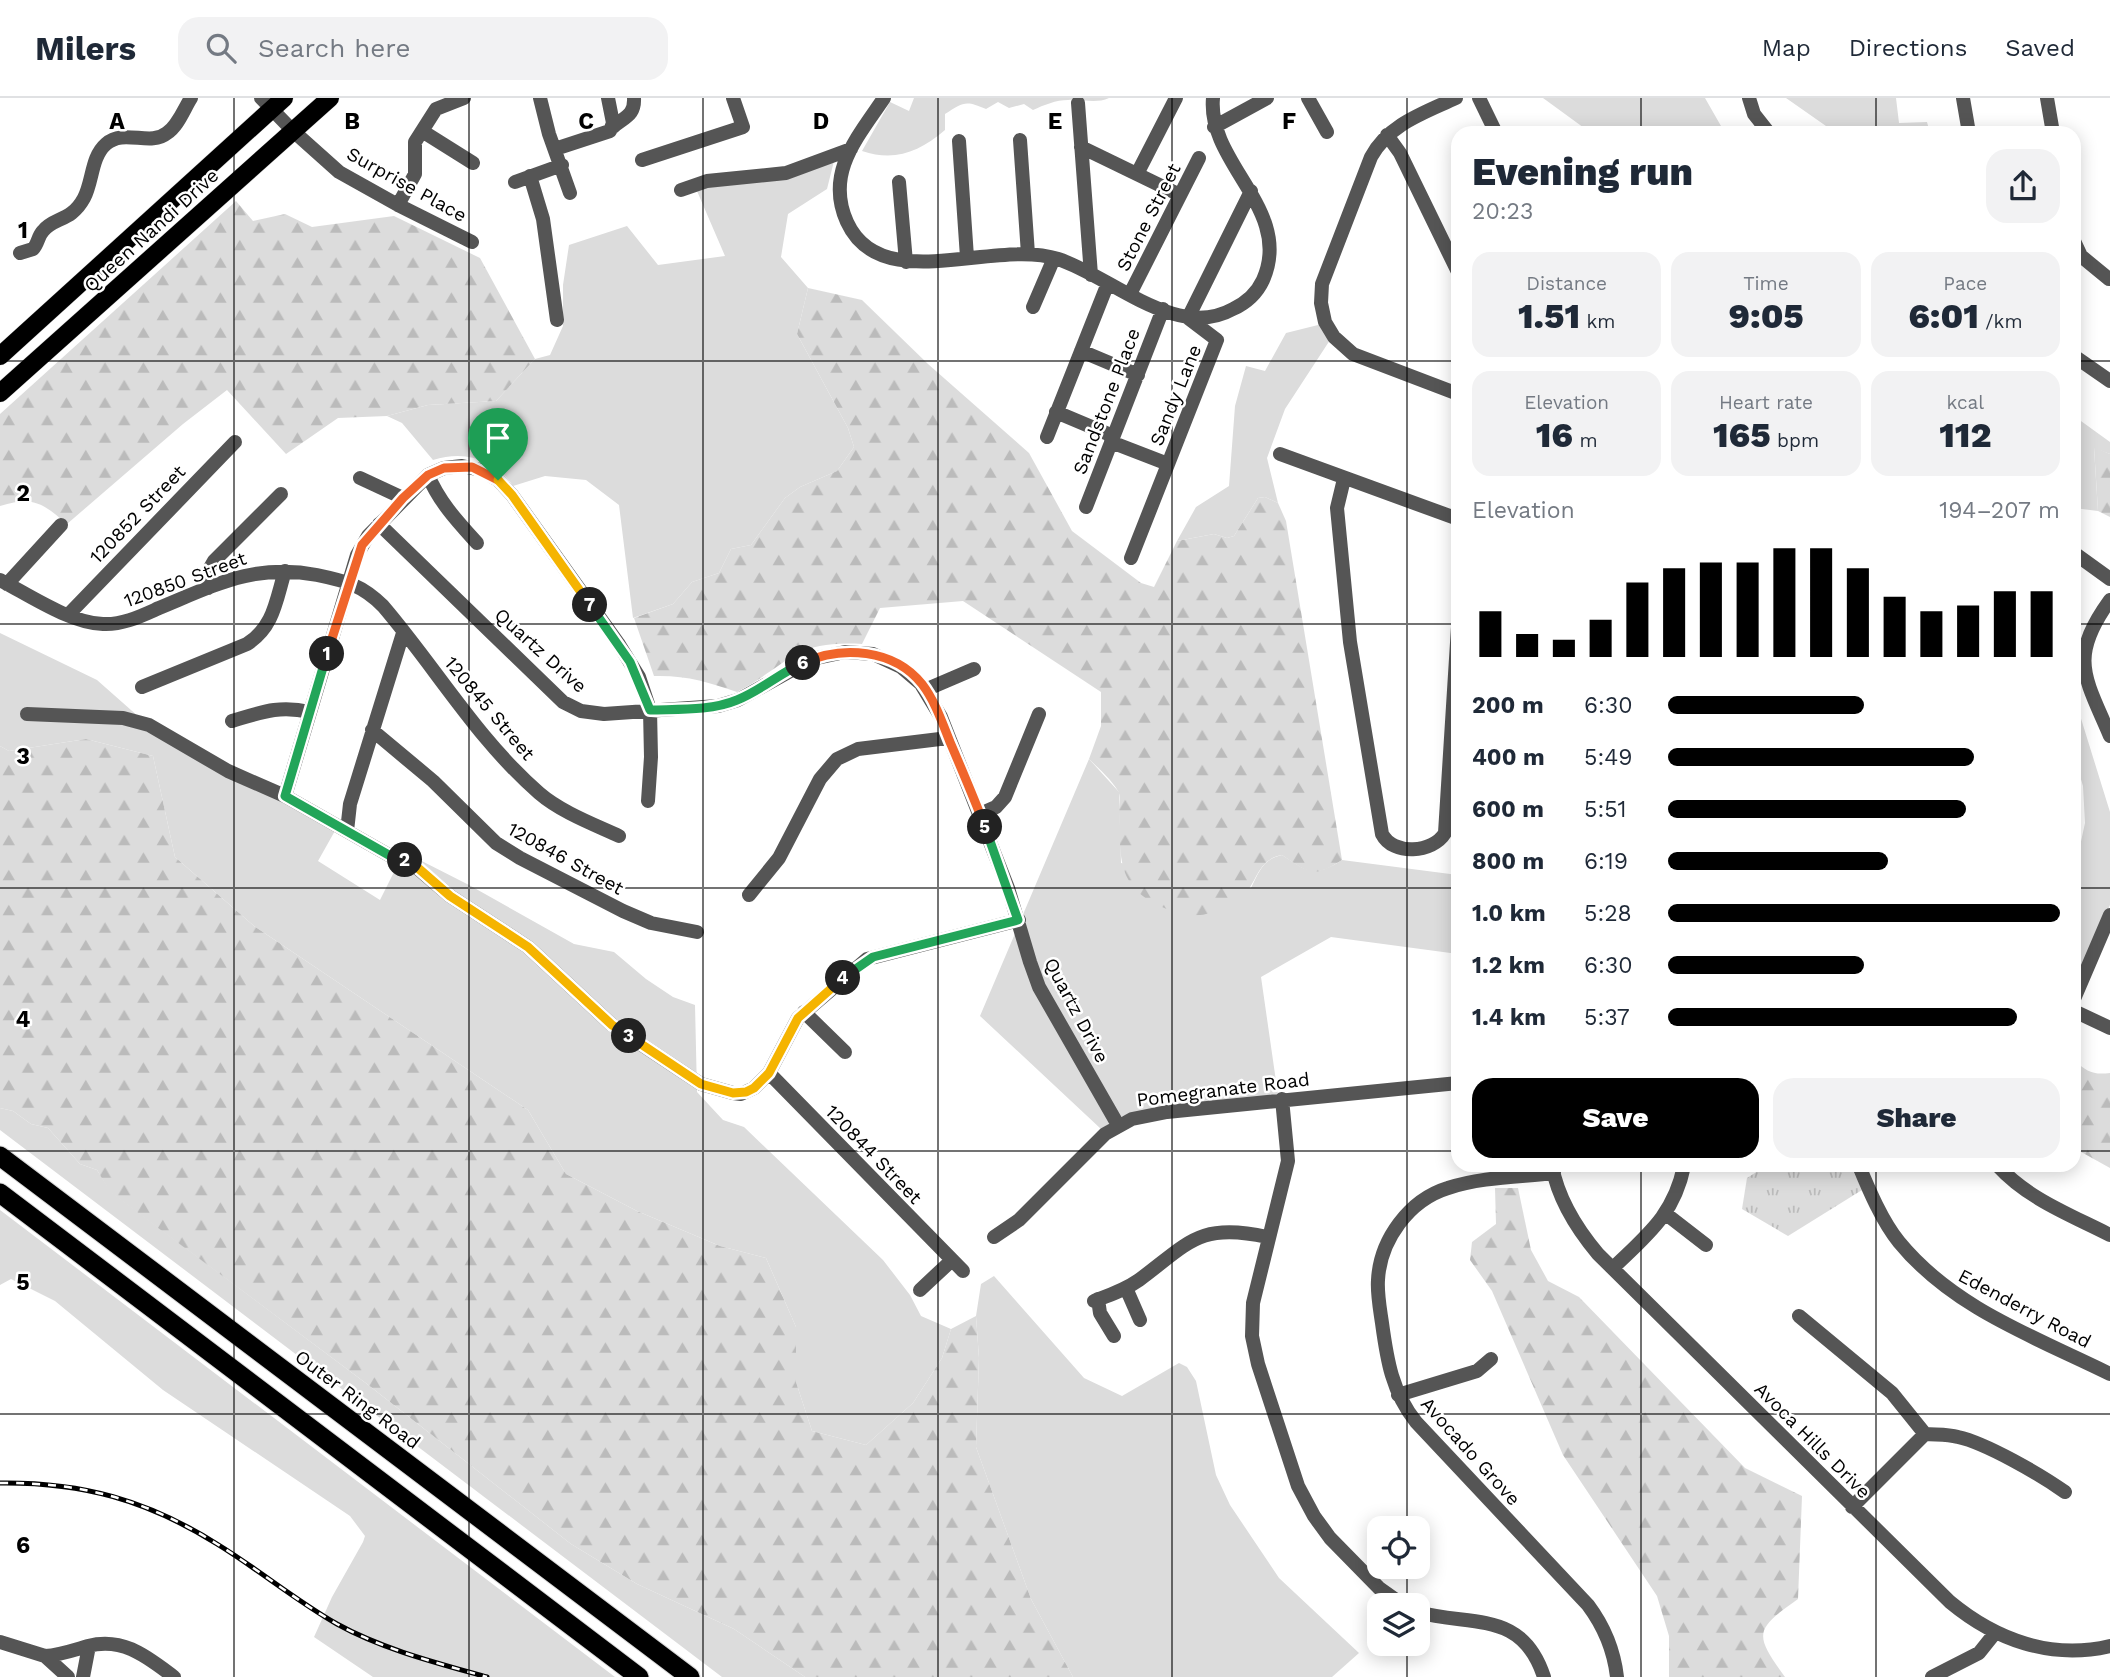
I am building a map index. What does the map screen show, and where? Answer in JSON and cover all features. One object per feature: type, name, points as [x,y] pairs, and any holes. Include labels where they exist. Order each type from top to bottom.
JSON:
[{"type":"highway","name":"Outer Ring Road","points":[[0,1156],[690,1677]]},
{"type":"highway","points":[[0,1193],[639,1677]]},
{"type":"main road","name":"Queen Nandi Drive","points":[[0,393],[330,98]]},
{"type":"main road","name":"Queen Nandi Drive","points":[[0,356],[217,161],[273,101]]},
{"type":"street","points":[[20,253],[33,249],[44,230],[75,211],[87,192],[96,160],[106,144],[117,138],[139,136],[155,140],[164,136],[175,125],[191,98]]},
{"type":"street","points":[[398,205],[415,174],[415,142],[436,109],[464,98]]},
{"type":"street","points":[[540,98],[570,193]]},
{"type":"street","points":[[608,98],[612,127]]},
{"type":"street","points":[[555,149],[607,133],[631,115],[634,98]]},
{"type":"street","points":[[642,160],[743,127],[733,98]]},
{"type":"street","points":[[884,98],[851,149],[840,173],[838,194],[850,229],[857,240],[877,255],[906,262],[1028,254],[1054,258],[1188,318],[1213,318],[1250,298],[1263,281],[1268,260],[1269,239],[1264,219],[1214,127],[1213,98]]},
{"type":"street","points":[[1137,174],[1176,98]]},
{"type":"street","points":[[1214,127],[1267,98]]},
{"type":"street","points":[[1308,98],[1327,132]]},
{"type":"street","points":[[1451,391],[1353,354],[1334,337],[1322,313],[1321,293],[1324,274],[1371,157],[1387,135],[1401,125],[1456,98]]},
{"type":"street","points":[[1479,98],[1493,126]]},
{"type":"street","points":[[1749,98],[1754,114],[1763,126]]},
{"type":"street","points":[[1963,98],[1968,126]]},
{"type":"street","points":[[2047,98],[2052,126]]},
{"type":"street","name":"Surprise Place","points":[[273,101],[292,130],[340,172],[472,242]]},
{"type":"street","points":[[1078,103],[1091,275]]},
{"type":"street","points":[[422,131],[473,163]]},
{"type":"street","points":[[1387,135],[1400,153],[1451,258]]},
{"type":"street","points":[[1020,140],[1028,254]]},
{"type":"street","points":[[959,141],[967,257]]},
{"type":"street","points":[[1081,146],[1180,195]]},
{"type":"street","points":[[681,190],[708,181],[786,173],[851,149]]},
{"type":"street","name":"Stone Street","points":[[1130,294],[1199,158]]},
{"type":"street","points":[[515,182],[562,165]]},
{"type":"street","points":[[530,177],[544,219],[557,320]]},
{"type":"street","points":[[899,182],[906,262]]},
{"type":"street","points":[[1188,318],[1251,191]]},
{"type":"street","points":[[2081,256],[2109,279]]},
{"type":"street","points":[[1033,307],[1054,258]]},
{"type":"street","points":[[1047,437],[1108,283]]},
{"type":"street","name":"Sandstone Place","points":[[1086,507],[1163,309]]},
{"type":"street","name":"Sandy Lane","points":[[1131,558],[1217,340],[1188,318]]},
{"type":"street","points":[[1081,351],[1138,374]]},
{"type":"street","points":[[2081,361],[2110,380]]},
{"type":"street","name":"Sandy Lane","points":[[1056,412],[1168,464]]},
{"type":"street","name":"120852 Street","points":[[68,615],[235,442]]},
{"type":"street","points":[[1280,454],[1451,517]]},
{"type":"street","points":[[285,796],[290,772],[362,545],[403,498],[428,475],[444,468],[472,467],[490,474],[504,486],[630,662],[650,710],[648,801]]},
{"type":"street","points":[[428,475],[447,509],[477,543]]},
{"type":"street","points":[[360,478],[403,498]]},
{"type":"street","points":[[1343,479],[1337,508],[1350,642],[1381,834],[1387,843],[1394,847],[1424,848],[1439,842],[1446,833],[1451,747]]},
{"type":"street","points":[[208,588],[210,569],[214,561],[281,494]]},
{"type":"street","name":"Quartz Drive","points":[[379,524],[563,702],[581,711],[604,714],[719,706],[730,703],[812,659],[845,652],[873,654],[913,675],[941,717],[981,814],[1039,986],[1118,1125]]},
{"type":"street","points":[[3,582],[61,525]]},
{"type":"street","points":[[2081,558],[2110,579]]},
{"type":"street","points":[[142,687],[247,644],[260,635],[268,624],[285,571]]},
{"type":"street","name":"120850 Street","points":[[3,582],[89,623],[117,623],[252,574],[285,571],[349,582]]},
{"type":"street","name":"120845 Street","points":[[349,582],[374,597],[494,747],[539,793],[588,822],[620,836]]},
{"type":"street","points":[[2110,600],[2088,635],[2083,667],[2088,686],[2110,736]]},
{"type":"street","points":[[346,831],[350,804],[403,633]]},
{"type":"street","points":[[925,690],[974,669]]},
{"type":"street","points":[[232,721],[285,707],[310,712]]},
{"type":"street","points":[[27,714],[123,718],[149,725],[229,771],[285,796],[394,858],[410,861],[450,896],[528,947],[612,1025],[701,1084],[733,1093],[754,1088],[769,1073],[791,1029],[804,1012],[854,968],[873,957],[1018,920]]},
{"type":"street","points":[[981,814],[996,807],[1005,797],[1039,714]]},
{"type":"street","name":"120846 Street","points":[[372,730],[433,781],[496,843],[520,858],[651,923],[697,933]]},
{"type":"street","points":[[749,895],[779,858],[820,779],[837,759],[858,749],[948,738]]},
{"type":"street","points":[[2081,983],[2110,915]]},
{"type":"street","points":[[804,1012],[845,1052]]},
{"type":"street","points":[[2081,1014],[2110,1028]]},
{"type":"street","name":"120844 Street","points":[[769,1073],[963,1271]]},
{"type":"street","name":"Pomegranate Road","points":[[994,1237],[1019,1220],[1105,1134],[1118,1125],[1146,1115],[1451,1084]]},
{"type":"street","points":[[1282,1099],[1288,1160],[1253,1303],[1252,1336],[1258,1364],[1298,1486],[1330,1538],[1386,1593]]},
{"type":"street","name":"Avocado Grove","points":[[1533,1172],[1446,1188],[1414,1206],[1397,1226],[1387,1244],[1378,1282],[1388,1365],[1398,1395],[1416,1422],[1595,1614],[1610,1648],[1617,1677]]},
{"type":"street","name":"Avoca Hills Drive","points":[[1556,1172],[1561,1194],[1582,1234],[1613,1268],[1950,1602],[1995,1633],[2038,1648],[2083,1650],[2110,1646]]},
{"type":"street","points":[[1613,1268],[1666,1214],[1682,1172]]},
{"type":"street","name":"Edenderry Road","points":[[1862,1172],[1897,1239],[1930,1276],[1972,1306],[2110,1374]]},
{"type":"street","points":[[2005,1172],[2041,1201],[2110,1235]]},
{"type":"street","points":[[1666,1214],[1706,1245]]},
{"type":"street","points":[[1114,1336],[1096,1300],[1126,1288],[1198,1237],[1233,1232],[1267,1237]]},
{"type":"street","points":[[920,1290],[951,1261]]},
{"type":"street","points":[[1126,1288],[1140,1320]]},
{"type":"street","points":[[1799,1315],[1892,1393],[1925,1434],[1957,1436],[1971,1441],[2045,1478],[2065,1492]]},
{"type":"street","points":[[1398,1395],[1477,1371],[1491,1359]]},
{"type":"street","points":[[1852,1507],[1925,1434]]},
{"type":"street","points":[[1430,1616],[1483,1621],[1504,1628],[1528,1646],[1544,1677]]},
{"type":"street","points":[[1932,1677],[1979,1653],[1995,1633]]},
{"type":"street","points":[[0,1642],[45,1656],[106,1642],[132,1648],[174,1677]]},
{"type":"street","points":[[83,1677],[89,1646]]},
{"type":"street","points":[[45,1656],[68,1677]]},
{"type":"green space","points":[[914,98],[1109,98],[1059,101],[1033,110],[1024,104],[1009,108],[998,102],[986,109],[965,104],[945,114],[945,130],[916,149],[896,155],[862,151],[890,102],[909,111]]},
{"type":"green space","points":[[1543,98],[1705,98],[1721,126],[1581,126]]},
{"type":"green space","points":[[1786,98],[1896,98],[1899,123],[1927,122],[1928,126],[1826,126]]},
{"type":"green space","points":[[834,161],[827,189],[788,214],[781,257],[808,288],[797,334],[848,428],[854,447],[837,471],[800,487],[785,498],[751,545],[731,549],[719,573],[692,582],[673,604],[633,618],[619,505],[586,480],[545,476],[513,486],[497,469],[478,459],[456,456],[433,460],[402,423],[387,416],[428,405],[496,401],[535,359],[550,355],[563,326],[563,285],[569,245],[627,226],[658,265],[725,256],[697,191],[723,182]]},
{"type":"green space","points":[[236,201],[253,221],[285,214],[312,227],[394,216],[480,258],[535,359],[496,401],[428,405],[387,416],[338,418],[286,454],[227,390],[183,424],[67,524],[37,503],[21,502],[0,506],[0,414]]},
{"type":"green space","points":[[808,288],[862,300],[928,364],[1029,453],[1072,531],[1141,583],[1154,587],[1177,541],[1214,534],[1227,538],[1234,536],[1258,498],[1265,497],[1278,503],[1286,521],[1342,860],[1317,872],[1305,870],[1282,855],[1273,858],[1262,867],[1237,903],[1206,914],[1177,913],[1145,898],[1135,888],[1123,867],[1119,793],[1089,759],[1101,726],[1101,692],[963,601],[880,608],[862,644],[839,644],[807,650],[737,692],[697,680],[654,676],[634,618],[673,604],[692,582],[719,573],[731,549],[751,545],[785,498],[800,487],[837,471],[854,447],[848,428],[797,334]]},
{"type":"green space","points":[[1322,324],[1330,340],[1285,409],[1267,458],[1278,503],[1265,497],[1258,498],[1234,536],[1227,538],[1214,534],[1177,541],[1196,507],[1229,486],[1235,406],[1246,366],[1265,371],[1286,333]]},
{"type":"green space","points":[[2081,421],[2110,442],[2110,454],[2094,448],[2098,511],[2081,509]]},
{"type":"green space","points":[[2094,447],[2110,454],[2110,517],[2098,511]]},
{"type":"green space","points":[[0,633],[97,680],[157,733],[336,829],[318,861],[380,900],[404,852],[574,944],[614,952],[673,997],[695,1005],[697,1092],[723,1120],[744,1127],[883,1260],[910,1295],[921,1316],[951,1329],[942,1358],[913,1403],[866,1445],[812,1431],[796,1382],[796,1327],[766,1258],[720,1246],[637,1211],[566,1174],[528,1110],[254,926],[175,857],[153,756],[86,739],[9,751],[0,746]]},
{"type":"green space","points":[[2081,719],[2110,812],[2110,905],[2081,969],[2081,842],[2085,823]]},
{"type":"green space","points":[[86,739],[153,756],[175,857],[254,926],[528,1110],[566,1174],[637,1211],[720,1246],[766,1258],[796,1327],[796,1382],[812,1431],[866,1445],[913,1403],[942,1358],[951,1329],[976,1316],[979,1358],[976,1447],[1031,1599],[1073,1677],[805,1677],[734,1629],[637,1584],[571,1544],[367,1384],[110,1192],[97,1170],[80,1164],[48,1128],[31,1124],[13,1111],[0,1108],[0,746],[9,751]]},
{"type":"green space","points":[[1089,759],[1119,792],[1121,863],[1251,888],[1266,863],[1282,855],[1311,871],[1324,869],[1342,860],[1451,874],[1451,953],[1331,937],[1261,977],[1278,1095],[1136,1112],[1120,1117],[1101,1129],[980,1016]]},
{"type":"green space","points":[[2081,1065],[2090,1072],[2110,1073],[2110,1168],[2081,1152]]},
{"type":"green space","points":[[0,1108],[13,1111],[31,1124],[48,1128],[80,1164],[97,1170],[111,1192],[367,1384],[571,1544],[637,1584],[734,1629],[805,1677],[722,1677],[0,1130]]},
{"type":"green space","points":[[1756,1172],[1854,1172],[1862,1190],[1788,1236],[1742,1209],[1747,1178]]},
{"type":"green space","points":[[1495,1188],[1518,1188],[1531,1250],[1548,1281],[1579,1297],[1745,1468],[1802,1496],[1798,1599],[1773,1618],[1763,1634],[1768,1651],[1785,1677],[1669,1677],[1669,1636],[1657,1596],[1563,1455],[1492,1291],[1470,1260],[1472,1242],[1496,1224]]},
{"type":"green space","points":[[0,1210],[615,1677],[373,1677],[314,1637],[365,1536],[350,1516],[163,1390],[55,1301],[11,1279],[0,1285]]},
{"type":"green space","points":[[994,1276],[1084,1378],[1122,1396],[1179,1363],[1187,1367],[1196,1381],[1216,1475],[1230,1505],[1279,1578],[1359,1653],[1332,1677],[1073,1677],[1031,1599],[976,1447],[979,1358],[976,1316],[981,1284]]},
{"type":"railway","points":[[0,1483],[86,1490],[139,1505],[217,1544],[306,1605],[354,1633],[410,1655],[487,1677]]},
{"type":"route","points":[[472,467],[498,480],[512,495],[630,662],[639,677],[650,710],[730,703],[752,693],[793,667],[828,654],[873,654],[913,675],[931,698],[941,717],[981,814],[1018,920],[867,959],[798,1018],[769,1073],[754,1088],[741,1094],[733,1093],[701,1084],[612,1025],[528,947],[450,896],[410,861],[394,858],[285,796],[357,555],[368,536],[403,498],[434,471],[472,467]]}]
